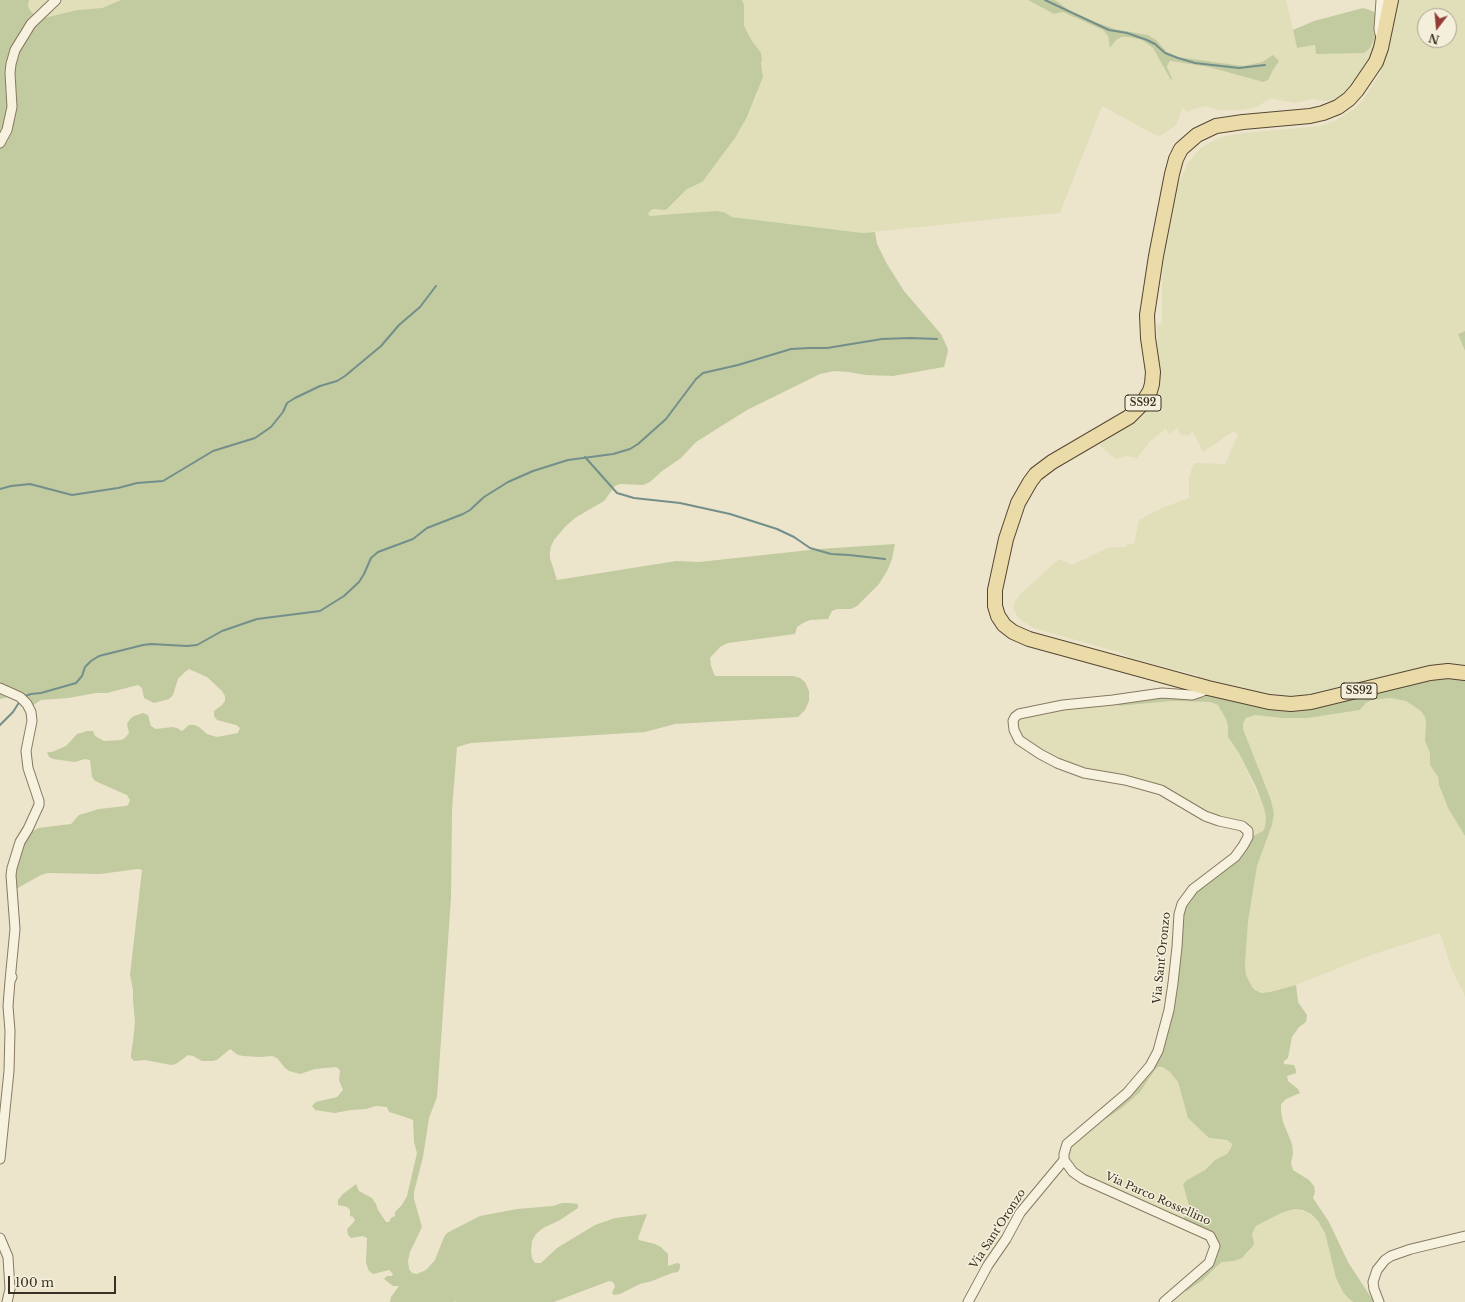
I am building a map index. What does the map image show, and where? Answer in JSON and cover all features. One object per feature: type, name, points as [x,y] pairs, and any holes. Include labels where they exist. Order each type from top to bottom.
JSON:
[{"type":"main road","name":"SS92","points":[[1391,0],[1376,62],[1357,90],[1349,99],[1338,107],[1324,114],[1216,126],[1197,135],[1181,149],[1172,174],[1149,302],[1147,325],[1153,378],[1150,391],[1142,404],[1129,417],[1052,462],[1036,474],[1025,488],[1019,499],[1006,539],[994,601],[996,611],[1001,620],[1013,632],[1029,640],[1208,688],[1269,702],[1302,704],[1328,699],[1430,673],[1448,671],[1465,673]]},
{"type":"street","points":[[0,143],[7,130],[12,107],[11,69],[15,50],[31,24],[56,0]]},
{"type":"street","points":[[1380,0],[1379,29],[1380,34],[1383,36]]},
{"type":"street","points":[[0,688],[20,697],[27,704],[31,712],[32,721],[26,751],[28,768],[39,801],[39,805],[20,842],[11,875],[14,929],[8,1006],[10,1031],[9,1071],[0,1159]]},
{"type":"street","name":"Via Sant'Oronzo","points":[[968,1302],[988,1265],[1006,1239],[1020,1213],[1064,1160],[1064,1149],[1069,1141],[1101,1117],[1127,1093],[1150,1066],[1158,1051],[1169,1010],[1175,968],[1179,914],[1182,904],[1193,889],[1235,856],[1243,846],[1248,834],[1248,831],[1242,826],[1205,816],[1161,790],[1125,780],[1084,773],[1057,763],[1019,740],[1014,730],[1013,721],[1015,716],[1019,714],[1063,705],[1162,693],[1192,695],[1208,688]]},
{"type":"street","points":[[10,981],[14,972]]},
{"type":"street","name":"Via Parco Rossellino","points":[[1064,1160],[1073,1172],[1084,1179],[1210,1236],[1215,1246],[1209,1263],[1164,1302]]},
{"type":"street","points":[[1378,1302],[1373,1282],[1377,1270],[1385,1260],[1391,1256],[1411,1249],[1465,1236]]},
{"type":"street","points":[[0,1238],[8,1257],[10,1288],[7,1302]]},
{"type":"shaded area","points":[[29,0],[51,0],[34,15],[28,6]]},
{"type":"shaded area","points":[[61,0],[121,0],[102,8],[40,19],[46,11]]},
{"type":"shaded area","points":[[742,0],[1028,0],[1054,14],[1061,12],[1067,13],[1103,30],[1108,36],[1110,47],[1116,40],[1122,37],[1142,40],[1153,48],[1172,79],[1167,67],[1168,63],[1172,61],[1209,67],[1263,82],[1270,76],[1273,70],[1273,55],[1262,62],[1243,66],[1174,56],[1144,34],[1115,29],[1098,23],[1072,12],[1055,0],[1286,0],[1297,48],[1315,45],[1316,54],[1370,48],[1374,39],[1377,40],[1366,66],[1349,90],[1339,99],[1332,101],[1313,99],[1294,103],[1270,98],[1259,106],[1243,110],[1219,110],[1207,106],[1186,112],[1183,107],[1176,125],[1159,137],[1102,106],[1060,213],[863,233],[732,217],[724,212],[717,211],[650,216],[648,213],[653,209],[666,210],[687,189],[698,184],[735,138],[756,97],[763,77],[761,53],[752,41],[744,25],[744,5]]},
{"type":"shaded area","points":[[1399,0],[1465,0],[1465,331],[1458,334],[1465,351],[1465,668],[1291,700],[1201,682],[1197,675],[1134,659],[1118,652],[1034,628],[1024,622],[1017,616],[1013,608],[1015,601],[1020,594],[1059,559],[1072,565],[1110,547],[1126,547],[1128,544],[1134,544],[1139,520],[1162,508],[1189,498],[1189,478],[1193,465],[1195,463],[1225,464],[1238,435],[1234,431],[1203,452],[1193,432],[1187,436],[1185,434],[1182,436],[1177,428],[1169,434],[1166,429],[1150,441],[1137,458],[1127,456],[1116,459],[1099,445],[1138,419],[1151,407],[1157,395],[1159,380],[1157,325],[1162,324],[1162,279],[1166,236],[1177,186],[1188,163],[1200,149],[1221,137],[1244,133],[1321,126],[1336,120],[1354,109],[1362,101],[1381,72],[1379,68],[1393,9]]},
{"type":"shaded area","points":[[1390,698],[1406,701],[1421,711],[1425,717],[1425,741],[1430,753],[1430,765],[1438,777],[1439,785],[1448,808],[1465,836],[1465,998],[1452,970],[1440,933],[1371,955],[1296,985],[1266,993],[1255,990],[1249,984],[1246,975],[1245,964],[1248,922],[1257,866],[1272,825],[1274,814],[1271,800],[1243,729],[1243,722],[1246,718],[1255,715],[1295,718],[1360,710],[1371,700]]},
{"type":"shaded area","points":[[1172,701],[1210,702],[1216,703],[1221,707],[1228,726],[1230,741],[1239,753],[1264,808],[1266,818],[1263,831],[1251,837],[1251,834],[1213,817],[1169,791],[1071,766],[1021,738],[1015,725],[1020,716],[1064,707],[1118,702],[1120,706]]},
{"type":"shaded area","points":[[1158,1067],[1166,1069],[1178,1082],[1188,1118],[1209,1138],[1229,1141],[1232,1146],[1227,1154],[1215,1160],[1205,1170],[1187,1180],[1183,1184],[1190,1210],[1182,1220],[1074,1170],[1066,1154],[1066,1150],[1148,1081]]},
{"type":"shaded area","points":[[1294,1209],[1307,1212],[1318,1221],[1325,1233],[1336,1278],[1348,1298],[1353,1302],[1167,1302],[1180,1292],[1194,1287],[1222,1262],[1234,1261],[1247,1254],[1254,1243],[1252,1234],[1256,1226],[1281,1213]]},
{"type":"green space","points":[[0,0],[29,0],[28,6],[30,10],[40,19],[78,10],[102,8],[121,0],[742,0],[744,5],[744,25],[752,41],[761,53],[763,77],[747,117],[735,138],[703,181],[687,189],[666,210],[653,209],[648,214],[650,216],[716,211],[724,212],[732,217],[863,233],[875,232],[877,244],[887,264],[904,291],[941,334],[948,351],[944,367],[893,376],[865,375],[834,371],[820,374],[747,410],[696,442],[681,458],[662,471],[650,482],[643,485],[620,484],[615,486],[604,501],[575,518],[565,527],[551,546],[550,558],[557,580],[676,561],[699,562],[819,549],[895,544],[892,559],[887,571],[879,584],[857,606],[851,609],[837,609],[832,611],[828,619],[810,620],[803,623],[797,627],[795,634],[728,643],[720,647],[710,658],[715,676],[793,676],[800,678],[805,682],[809,691],[809,701],[805,710],[798,717],[675,724],[645,732],[471,743],[457,747],[452,810],[451,898],[437,1097],[429,1118],[423,1157],[414,1192],[414,1199],[422,1227],[410,1252],[408,1261],[409,1269],[412,1273],[417,1274],[426,1270],[435,1260],[447,1233],[480,1216],[517,1209],[570,1203],[578,1204],[578,1208],[560,1220],[543,1228],[536,1234],[532,1241],[531,1251],[532,1258],[535,1263],[541,1263],[557,1248],[595,1225],[615,1218],[647,1214],[638,1238],[639,1240],[661,1247],[668,1254],[668,1266],[677,1263],[680,1264],[678,1272],[640,1284],[620,1294],[614,1295],[612,1293],[615,1286],[613,1282],[609,1281],[554,1302],[390,1302],[391,1297],[399,1286],[393,1286],[384,1279],[387,1276],[392,1276],[393,1274],[389,1270],[373,1274],[369,1271],[366,1263],[367,1238],[363,1236],[351,1238],[348,1235],[347,1229],[355,1220],[350,1216],[350,1210],[347,1207],[338,1205],[338,1200],[356,1184],[359,1191],[372,1198],[386,1222],[389,1222],[391,1218],[395,1216],[395,1212],[402,1205],[407,1196],[417,1153],[414,1142],[413,1120],[389,1112],[387,1107],[376,1106],[366,1109],[335,1113],[315,1110],[312,1106],[316,1102],[337,1097],[343,1090],[339,1080],[340,1070],[336,1067],[315,1069],[300,1074],[289,1071],[277,1058],[272,1056],[243,1056],[238,1055],[230,1049],[217,1060],[212,1061],[202,1061],[188,1055],[176,1064],[171,1065],[145,1060],[134,1061],[131,1058],[131,1053],[135,1021],[133,990],[130,975],[142,870],[138,869],[100,874],[48,873],[41,875],[16,889],[16,865],[28,834],[38,828],[71,824],[79,815],[99,809],[126,806],[130,800],[127,795],[95,781],[92,777],[90,760],[85,759],[75,762],[53,759],[49,757],[47,752],[52,752],[66,746],[77,734],[87,731],[93,731],[95,736],[104,741],[121,740],[129,733],[127,724],[130,719],[143,713],[148,715],[151,726],[156,729],[172,727],[182,731],[189,725],[194,725],[199,727],[207,734],[217,737],[238,733],[240,728],[236,725],[217,720],[214,716],[214,711],[225,701],[225,696],[222,691],[207,677],[189,669],[178,679],[173,695],[169,699],[154,703],[144,698],[142,688],[138,685],[107,693],[41,700],[32,706],[14,696],[0,699]]},
{"type":"green space","points":[[1028,0],[1055,0],[1072,12],[1098,23],[1115,29],[1148,35],[1156,40],[1167,52],[1178,57],[1243,66],[1262,62],[1273,55],[1279,61],[1268,80],[1263,82],[1209,67],[1170,61],[1167,67],[1172,79],[1171,80],[1153,48],[1142,40],[1122,37],[1116,40],[1110,48],[1108,36],[1103,30],[1063,12],[1054,14]]},
{"type":"green space","points":[[1363,8],[1376,13],[1376,34],[1370,48],[1364,53],[1316,54],[1315,45],[1297,48],[1293,30],[1314,21]]},
{"type":"green space","points":[[1465,331],[1465,351],[1458,334]]},
{"type":"green space","points":[[1465,677],[1465,836],[1448,808],[1439,785],[1438,777],[1430,765],[1430,753],[1425,741],[1425,717],[1421,711],[1406,701],[1390,698],[1372,700],[1366,703],[1360,710],[1307,718],[1283,718],[1255,715],[1246,718],[1243,723],[1243,729],[1271,800],[1274,814],[1272,825],[1257,866],[1248,922],[1245,964],[1246,975],[1252,987],[1262,993],[1296,985],[1298,1002],[1307,1015],[1306,1022],[1299,1027],[1292,1037],[1288,1058],[1284,1061],[1284,1064],[1294,1065],[1296,1073],[1287,1076],[1288,1081],[1298,1089],[1300,1093],[1286,1099],[1281,1104],[1283,1122],[1292,1144],[1293,1153],[1291,1163],[1293,1170],[1309,1180],[1314,1186],[1315,1192],[1313,1198],[1329,1222],[1348,1262],[1374,1302],[1353,1302],[1348,1298],[1343,1292],[1336,1278],[1325,1233],[1318,1221],[1311,1214],[1303,1210],[1294,1209],[1281,1213],[1256,1226],[1252,1234],[1254,1243],[1253,1246],[1242,1258],[1234,1261],[1222,1262],[1203,1280],[1187,1291],[1180,1292],[1207,1268],[1217,1246],[1182,1220],[1190,1210],[1183,1184],[1187,1180],[1205,1170],[1215,1160],[1227,1154],[1232,1144],[1227,1140],[1209,1138],[1188,1118],[1178,1082],[1170,1072],[1162,1067],[1158,1067],[1155,1070],[1140,1092],[1122,1108],[1107,1118],[1102,1118],[1156,1059],[1184,905],[1251,837],[1263,831],[1266,818],[1256,787],[1239,753],[1228,737],[1228,726],[1226,719],[1218,705],[1210,702],[1172,701],[1119,706],[1118,702],[1153,697],[1213,692],[1256,703],[1417,679]]},
{"type":"waterway","points":[[1045,0],[1109,30],[1127,33],[1147,40],[1155,44],[1165,53],[1178,58],[1195,63],[1239,68],[1265,65]]},
{"type":"waterway","points":[[0,489],[30,484],[72,495],[118,488],[137,483],[163,481],[213,451],[255,438],[271,427],[283,412],[287,403],[320,386],[337,381],[345,376],[381,346],[399,325],[420,307],[436,286]]},
{"type":"waterway","points":[[25,696],[76,683],[82,676],[85,667],[99,656],[151,644],[187,646],[197,645],[222,631],[257,619],[320,611],[344,596],[359,582],[371,558],[378,552],[413,539],[427,528],[463,514],[470,510],[484,497],[508,482],[533,471],[568,460],[613,454],[630,449],[638,444],[666,419],[696,379],[703,373],[738,365],[791,349],[827,348],[882,339],[937,339]]},
{"type":"waterway","points":[[585,457],[617,493],[634,498],[680,503],[730,514],[777,529],[794,537],[810,548],[831,554],[885,559]]},
{"type":"waterway","points":[[0,725],[13,712],[20,701]]}]
